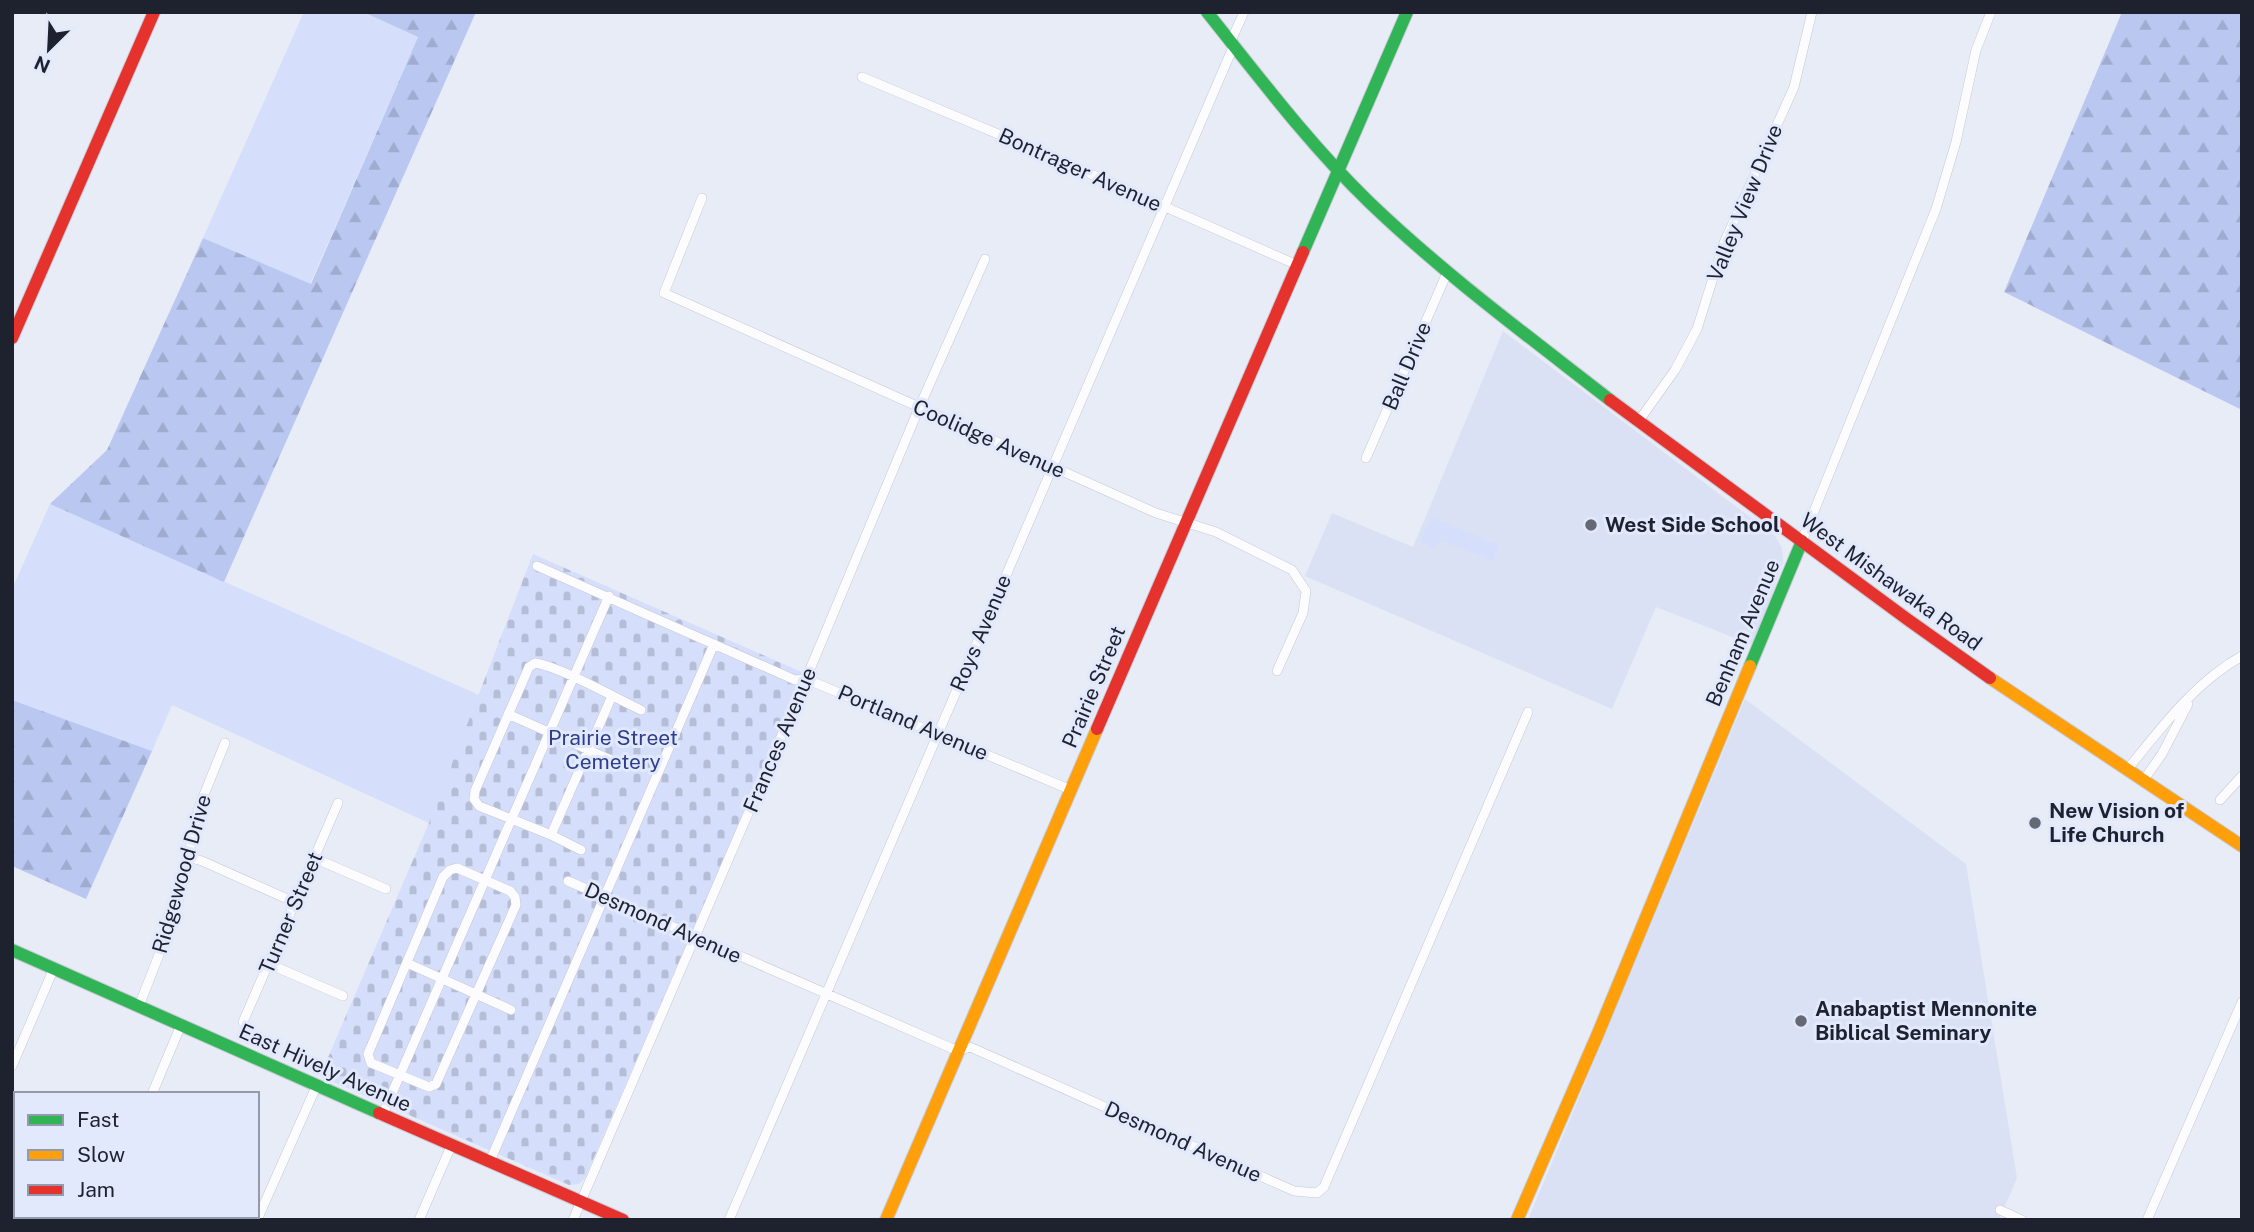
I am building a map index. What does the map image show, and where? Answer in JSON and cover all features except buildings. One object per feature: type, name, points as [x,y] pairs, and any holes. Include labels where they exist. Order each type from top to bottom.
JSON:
[{"type":"main road","points":[[12,338],[154,12]]},
{"type":"main road","name":"West Mishawaka Road","points":[[1208,12],[1305,135],[1338,171],[1447,273],[1638,422],[1999,684],[2242,846]]},
{"type":"main road","name":"Prairie Street","points":[[886,1220],[1407,12]]},
{"type":"main road","name":"Benham Avenue","points":[[1517,1220],[1597,1036],[1802,541]]},
{"type":"main road","name":"East Hively Avenue","points":[[12,950],[316,1087],[453,1144],[623,1220]]},
{"type":"street","name":"Roys Avenue","points":[[729,1220],[1165,207],[1244,12]]},
{"type":"street","name":"Valley View Drive","points":[[1638,422],[1675,370],[1697,329],[1724,243],[1794,87],[1812,12]]},
{"type":"street","name":"Benham Avenue","points":[[1802,541],[1936,209],[1956,142],[1976,50],[1991,12]]},
{"type":"street","name":"Bontrager Avenue","points":[[862,77],[1297,265]]},
{"type":"street","name":"Coolidge Avenue","points":[[702,198],[664,293],[1156,513],[1216,532],[1292,570],[1306,591],[1303,613],[1277,671]]},
{"type":"street","name":"Frances Avenue","points":[[573,1220],[985,259]]},
{"type":"street","name":"Ball Drive","points":[[1366,458],[1447,273]]},
{"type":"street","name":"Portland Avenue","points":[[537,566],[794,680],[806,679],[1071,790]]},
{"type":"street","points":[[382,1116],[609,596]]},
{"type":"street","points":[[490,1161],[715,644]]},
{"type":"street","points":[[2127,770],[2162,726],[2197,690],[2227,664],[2242,656]]},
{"type":"street","points":[[581,850],[480,806],[474,799],[475,791],[529,667],[535,663],[543,664],[641,710]]},
{"type":"street","points":[[2143,781],[2162,754],[2197,690]]},
{"type":"street","points":[[551,835],[611,696]]},
{"type":"street","name":"Desmond Avenue","points":[[568,881],[958,1051],[970,1047],[1294,1191],[1317,1193],[1324,1187],[1528,712]]},
{"type":"street","points":[[508,715],[550,731],[618,763]]},
{"type":"street","name":"Ridgewood Drive","points":[[139,1006],[176,911],[199,807],[225,743]]},
{"type":"street","points":[[2220,800],[2242,776]]},
{"type":"street","name":"Turner Street","points":[[243,1022],[338,803]]},
{"type":"street","points":[[188,857],[294,902]]},
{"type":"street","points":[[314,858],[386,888]]},
{"type":"street","points":[[457,868],[484,880],[510,891],[515,897],[516,905],[436,1084],[429,1087],[371,1063],[368,1054],[443,877],[450,870],[457,868]]},
{"type":"street","points":[[407,962],[511,1010]]},
{"type":"street","points":[[269,964],[343,996]]},
{"type":"street","points":[[12,1066],[54,968]]},
{"type":"street","points":[[2147,1220],[2242,1002]]},
{"type":"street","points":[[153,1092],[181,1025]]},
{"type":"street","points":[[259,1215],[316,1087]]},
{"type":"street","points":[[419,1220],[453,1144]]},
{"type":"street","points":[[2000,1210],[2022,1220]]},
{"type":"shaded area","name":"West Side School","points":[[1503,331],[1775,536],[1782,548],[1783,563],[1753,645],[1656,607],[1612,709],[1305,576],[1332,513],[1413,547]]},
{"type":"shaded area","name":"Anabaptist Mennonite Biblical Seminary","points":[[1745,699],[1966,864],[2017,1178],[1999,1220],[1528,1220]]},
{"type":"green space","points":[[304,12],[363,12],[418,37],[310,284],[203,238]]},
{"type":"green space","points":[[363,12],[476,12],[224,582],[50,504],[107,450],[203,238],[311,284],[418,37]]},
{"type":"green space","points":[[2122,12],[2242,12],[2242,410],[2004,292]]},
{"type":"green space","points":[[50,504],[479,695],[429,823],[172,705],[152,751],[12,700],[12,589]]},
{"type":"green space","points":[[1430,519],[1499,545],[1493,561],[1441,540],[1437,547],[1433,548],[1422,543],[1421,539]]},
{"type":"green space","name":"Prairie Street Cemetery","points":[[533,554],[804,673],[585,1178],[579,1184],[569,1185],[320,1076],[429,823]]},
{"type":"green space","points":[[12,700],[152,751],[86,899],[12,866]]},
{"type":"traffic: fast","points":[[1207,12],[1305,134],[1369,202],[1457,279],[1610,400]]},
{"type":"traffic: fast","points":[[1303,252],[1407,12]]},
{"type":"traffic: fast","points":[[1750,666],[1802,541]]},
{"type":"traffic: fast","points":[[12,950],[379,1113]]},
{"type":"traffic: slow","points":[[1517,1220],[1597,1036],[1750,666]]},
{"type":"traffic: slow","points":[[1990,678],[2242,846]]},
{"type":"traffic: slow","points":[[886,1220],[1097,729]]},
{"type":"traffic: jam","points":[[12,338],[154,12]]},
{"type":"traffic: jam","points":[[1097,729],[1303,252]]},
{"type":"traffic: jam","points":[[1610,400],[1990,678]]},
{"type":"traffic: jam","points":[[379,1113],[623,1220]]},
{"type":"place","name":"West Side School","points":[[1591,525]]},
{"type":"place","name":"New Vision of Life Church","points":[[2035,823]]},
{"type":"place","name":"Anabaptist Mennonite Biblical Seminary","points":[[1801,1021]]}]
